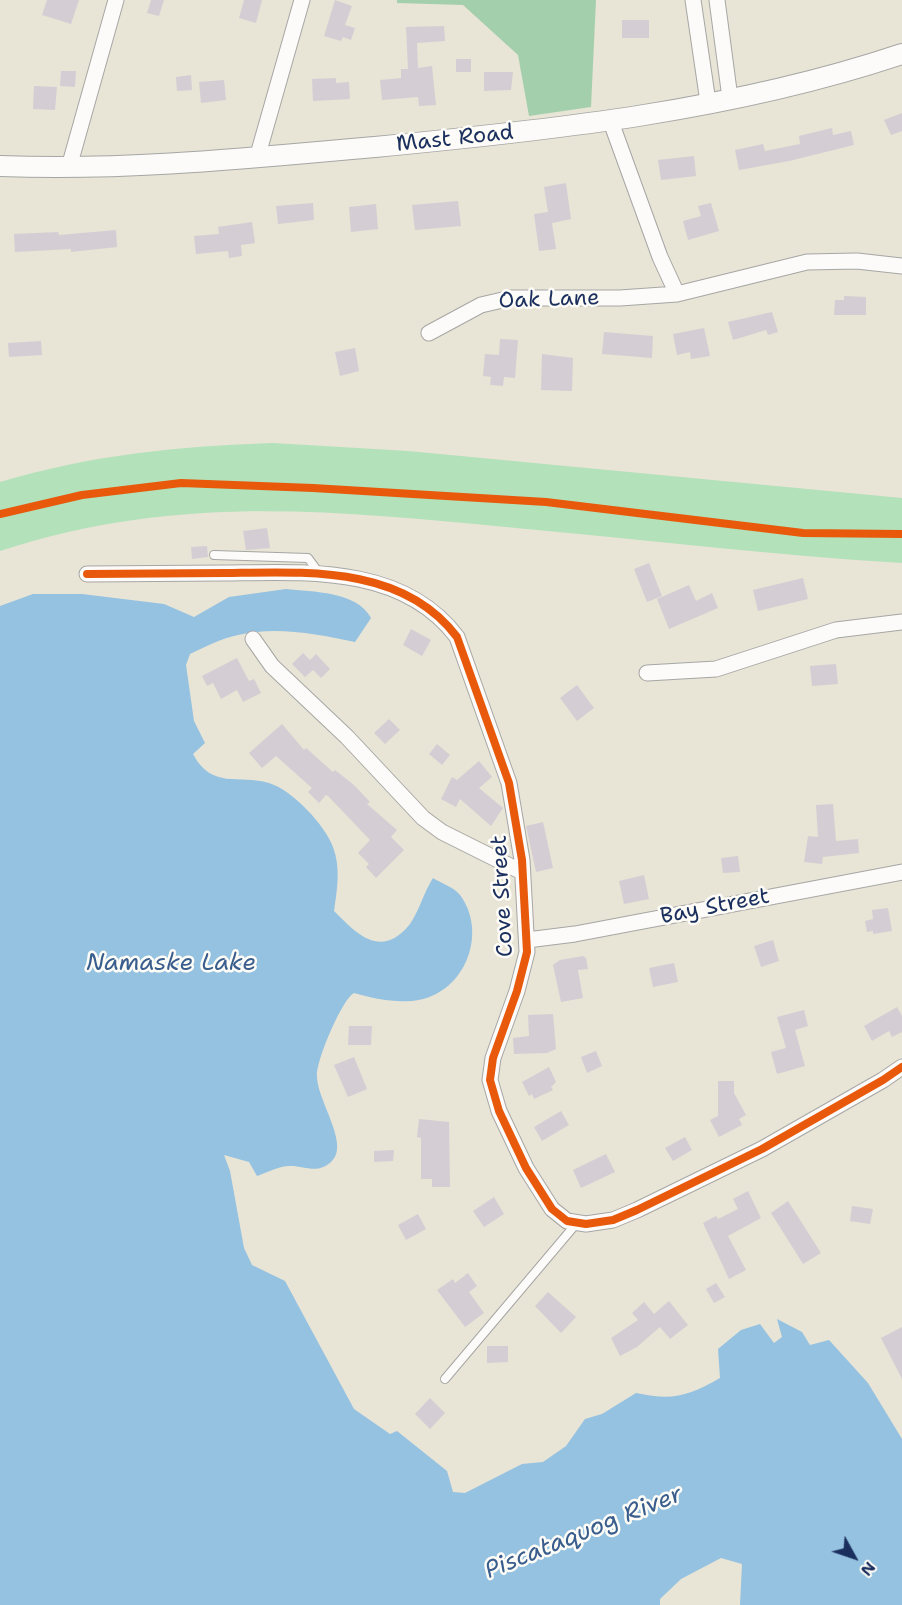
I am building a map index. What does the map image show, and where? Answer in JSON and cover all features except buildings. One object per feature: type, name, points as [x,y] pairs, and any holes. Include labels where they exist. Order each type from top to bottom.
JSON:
[{"type":"main road","name":"Mast Road","points":[[0,166],[69,167],[256,158],[611,122],[837,74],[902,54]]},
{"type":"street","points":[[69,167],[116,0]]},
{"type":"street","points":[[256,158],[302,0]]},
{"type":"street","points":[[693,0],[708,102]]},
{"type":"street","points":[[717,0],[730,98]]},
{"type":"street","points":[[611,122],[660,257],[677,294]]},
{"type":"street","name":"Oak Lane","points":[[429,333],[472,309],[496,301],[677,294],[807,262],[857,261],[902,266]]},
{"type":"street","name":"Cove Street","points":[[87,574],[319,573],[363,580],[398,591],[432,610],[457,637],[509,783],[520,837],[527,940],[525,963],[492,1058],[489,1080],[499,1111],[535,1185],[559,1216],[576,1224]]},
{"type":"street","points":[[647,673],[716,669],[837,630],[902,622]]},
{"type":"street","points":[[253,639],[261,654],[272,666],[314,704],[432,825],[522,872]]},
{"type":"street","name":"Bay Street","points":[[527,940],[575,934],[902,872]]},
{"type":"street","points":[[576,1224],[595,1224],[637,1210],[762,1149],[884,1080],[902,1067]]},
{"type":"lane","points":[[214,555],[308,558],[319,573]]},
{"type":"lane","points":[[445,1379],[576,1224]]},
{"type":"green space","points":[[397,0],[596,0],[591,107],[529,116],[518,55],[463,5],[397,3]]},
{"type":"green space","points":[[273,443],[408,451],[902,498],[902,563],[441,521],[314,512],[252,511],[189,514],[127,521],[64,533],[0,551],[0,482],[68,465],[135,454]]},
{"type":"water","name":"Namaske Lake","points":[[286,589],[321,592],[345,598],[355,602],[371,618],[355,642],[282,631],[252,632],[232,636],[190,654],[186,665],[194,721],[205,743],[193,754],[200,765],[217,777],[269,783],[288,793],[307,809],[323,829],[333,847],[338,879],[334,911],[361,935],[379,942],[399,935],[413,919],[433,878],[458,892],[467,908],[472,936],[470,950],[458,975],[436,994],[416,1000],[395,1001],[354,993],[343,1006],[325,1045],[317,1076],[318,1086],[337,1145],[336,1154],[331,1162],[315,1169],[284,1167],[257,1176],[249,1162],[224,1155],[230,1171],[244,1248],[252,1265],[285,1281],[354,1409],[390,1434],[397,1431],[447,1471],[453,1492],[465,1493],[522,1464],[543,1462],[566,1446],[585,1419],[602,1414],[636,1393],[670,1397],[689,1393],[720,1378],[718,1349],[741,1330],[760,1324],[774,1343],[782,1337],[777,1319],[802,1332],[810,1345],[829,1340],[868,1383],[902,1439],[902,1605],[740,1605],[742,1564],[721,1558],[681,1579],[660,1599],[660,1605],[0,1605],[0,606],[33,594],[82,594],[164,604],[194,617],[229,597]]},
{"type":"cycle path","points":[[0,514],[82,495],[181,483],[313,488],[546,502],[803,533],[902,534]]},
{"type":"cycle path","points":[[87,574],[288,572],[351,578],[381,585],[409,596],[435,614],[457,637],[509,783],[522,860],[527,952],[517,991],[493,1058],[490,1080],[499,1111],[526,1168],[552,1209],[567,1221],[586,1224],[613,1220],[637,1210],[762,1149],[902,1067]]},
{"type":"water label","name":"Piscataquog River","points":[[584,1533]]}]
